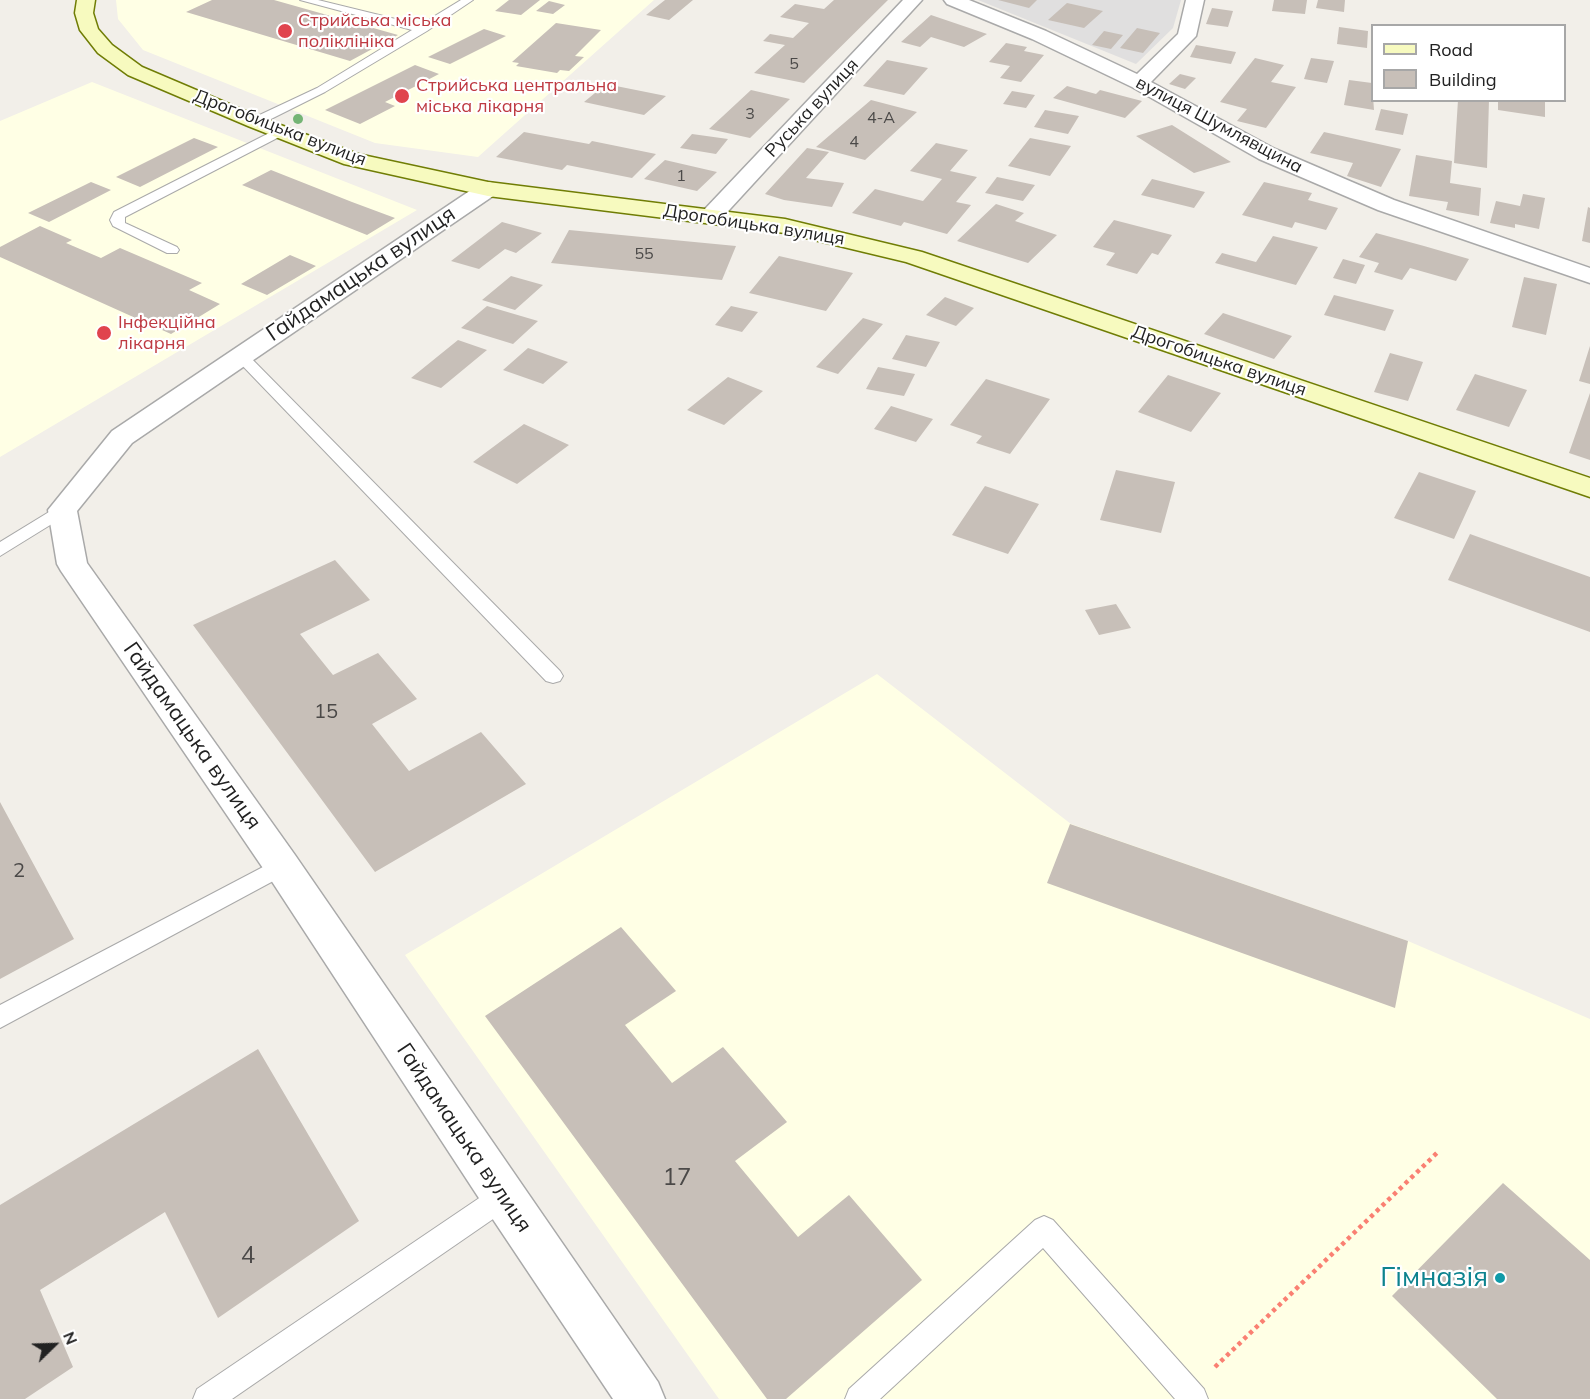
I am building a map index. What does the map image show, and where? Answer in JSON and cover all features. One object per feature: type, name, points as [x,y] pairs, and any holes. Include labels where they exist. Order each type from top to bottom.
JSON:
[{"type":"main road","name":"Дрогобицька вулиця","points":[[86,0],[84,13],[89,30],[105,49],[135,71],[255,123],[352,159],[488,189],[711,216],[808,231],[914,257],[1590,488]]},
{"type":"street","name":"Руська вулиця","points":[[711,216],[913,0]]},
{"type":"street","name":"вулиця Шумлявщина","points":[[953,0],[1039,35],[1139,83],[1267,154],[1364,196],[1590,276]]},
{"type":"street","points":[[1139,83],[1187,36],[1195,0]]},
{"type":"street","name":"Гайдамацька вулиця","points":[[488,189],[122,437],[62,510],[72,564],[282,866],[502,1197],[641,1399]]},
{"type":"lane","points":[[305,0],[423,29]]},
{"type":"lane","points":[[255,123],[321,90],[468,0]]},
{"type":"lane","points":[[172,250],[120,226],[117,220],[119,215],[279,132]]},
{"type":"lane","points":[[240,355],[554,676]]},
{"type":"lane","points":[[0,550],[62,510]]},
{"type":"lane","points":[[0,1017],[282,866]]},
{"type":"lane","points":[[207,1399],[502,1197]]},
{"type":"lane","points":[[859,1399],[1044,1229],[1192,1396]]},
{"type":"path","points":[[1192,1396],[1439,1150]]},
{"type":"shaded area","name":"Стрийська центральна міська лікарня","points":[[116,0],[654,0],[478,157],[375,143],[143,50],[118,19]]},
{"type":"shaded area","points":[[978,0],[1181,0],[1173,28],[1136,64]]},
{"type":"shaded area","name":"Інфекційна лікарня","points":[[92,82],[417,210],[0,457],[0,121]]},
{"type":"shaded area","points":[[877,674],[1071,824],[1408,941],[1590,1019],[1590,1399],[719,1399],[405,955]]},
{"type":"building","points":[[212,0],[274,0],[398,35],[350,61],[186,12]]},
{"type":"building","points":[[509,0],[540,0],[521,15],[495,11]]},
{"type":"building","points":[[665,0],[693,0],[669,20],[646,15]]},
{"type":"building","points":[[834,0],[888,0],[804,83],[754,73],[785,45],[763,41],[770,34],[793,38],[809,23],[780,17],[795,4],[824,9]]},
{"type":"building","points":[[998,0],[1037,0],[1029,8]]},
{"type":"building","points":[[1274,0],[1307,0],[1305,14],[1272,11]]},
{"type":"building","points":[[1318,0],[1345,0],[1344,12],[1316,8]]},
{"type":"building","points":[[549,1],[565,5],[553,14],[536,11]]},
{"type":"building","points":[[1067,3],[1103,11],[1084,28],[1048,20]]},
{"type":"building","points":[[1212,8],[1233,11],[1228,27],[1206,24]]},
{"type":"building","points":[[931,15],[987,34],[964,47],[931,37],[920,47],[901,42]]},
{"type":"building","points":[[556,23],[601,30],[575,56],[584,57],[569,71],[560,70],[557,73],[516,66],[519,63],[512,62]]},
{"type":"building","points":[[1339,27],[1368,31],[1367,48],[1337,44]]},
{"type":"building","points":[[1137,28],[1160,33],[1143,53],[1120,48]]},
{"type":"building","points":[[484,29],[506,36],[450,64],[428,57]]},
{"type":"building","points":[[1104,31],[1123,35],[1111,49],[1092,45]]},
{"type":"building","points":[[1006,43],[1027,47],[1024,51],[1044,55],[1021,82],[1000,78],[1010,66],[989,62]]},
{"type":"building","points":[[1196,45],[1236,52],[1231,64],[1190,57]]},
{"type":"building","points":[[1255,58],[1284,65],[1271,82],[1296,87],[1266,128],[1237,121],[1247,109],[1220,102]]},
{"type":"building","points":[[1311,58],[1334,61],[1327,83],[1304,79]]},
{"type":"building","points":[[887,60],[928,68],[904,95],[863,86]]},
{"type":"building","points":[[415,65],[439,74],[385,102],[395,106],[360,124],[325,110]]},
{"type":"building","points":[[1180,74],[1196,78],[1185,89],[1169,84]]},
{"type":"building","points":[[1349,80],[1371,83],[1371,102],[1373,102],[1374,110],[1344,105]]},
{"type":"building","points":[[606,84],[666,96],[644,115],[584,102]]},
{"type":"building","points":[[1067,86],[1096,94],[1100,90],[1142,101],[1125,118],[1053,98]]},
{"type":"building","points":[[751,90],[790,99],[750,138],[709,129]]},
{"type":"building","points":[[1012,91],[1035,95],[1026,108],[1003,104]]},
{"type":"building","points":[[871,100],[917,112],[865,160],[816,147]]},
{"type":"building","points":[[1458,102],[1489,102],[1487,168],[1454,163]]},
{"type":"building","points":[[1498,102],[1545,102],[1545,117],[1498,110]]},
{"type":"building","points":[[1381,109],[1408,114],[1403,135],[1375,130]]},
{"type":"building","points":[[1045,110],[1079,116],[1068,134],[1034,127]]},
{"type":"building","points":[[1172,125],[1231,162],[1194,173],[1136,136]]},
{"type":"building","points":[[524,132],[589,144],[592,141],[656,154],[632,178],[567,165],[562,170],[496,157]]},
{"type":"building","points":[[1324,132],[1401,149],[1381,187],[1347,176],[1353,163],[1310,153]]},
{"type":"building","points":[[692,134],[728,139],[716,154],[680,148]]},
{"type":"building","points":[[194,138],[218,147],[140,187],[116,177]]},
{"type":"building","points":[[1030,138],[1071,146],[1050,176],[1008,166]]},
{"type":"building","points":[[936,143],[968,150],[950,171],[977,177],[956,202],[971,205],[947,234],[904,222],[901,226],[852,213],[875,189],[923,201],[942,179],[910,171]]},
{"type":"building","points":[[807,148],[829,152],[806,178],[844,183],[832,207],[784,200],[765,194]]},
{"type":"building","points":[[1416,155],[1452,161],[1450,183],[1481,188],[1479,216],[1446,210],[1448,202],[1409,196]]},
{"type":"building","points":[[665,160],[717,172],[697,191],[644,179]]},
{"type":"building","points":[[271,170],[395,218],[367,235],[242,185]]},
{"type":"building","points":[[997,177],[1035,185],[1023,201],[985,193]]},
{"type":"building","points":[[1152,179],[1205,192],[1194,208],[1141,195]]},
{"type":"building","points":[[91,182],[111,190],[49,222],[28,213]]},
{"type":"building","points":[[1264,182],[1312,193],[1308,200],[1338,208],[1326,230],[1295,222],[1292,228],[1242,215]]},
{"type":"building","points":[[1523,194],[1545,198],[1539,229],[1515,224],[1515,228],[1490,223],[1496,201],[1520,206]]},
{"type":"building","points":[[996,204],[1024,213],[1015,221],[1057,235],[1028,263],[957,241]]},
{"type":"building","points":[[1588,207],[1590,208],[1590,243],[1582,241]]},
{"type":"building","points":[[1114,220],[1172,235],[1158,255],[1152,253],[1137,274],[1106,265],[1115,253],[1093,247]]},
{"type":"building","points":[[502,222],[542,233],[516,253],[505,249],[479,269],[451,261]]},
{"type":"building","points":[[40,226],[72,240],[66,243],[101,258],[120,248],[202,283],[189,290],[220,304],[171,334],[0,257],[0,247]]},
{"type":"building","points":[[569,230],[736,246],[722,280],[551,263]]},
{"type":"building","points":[[1376,233],[1469,259],[1456,281],[1410,268],[1402,280],[1374,272],[1379,263],[1359,257]]},
{"type":"building","points":[[1273,236],[1318,247],[1296,285],[1215,263],[1222,253],[1256,262]]},
{"type":"building","points":[[290,255],[316,266],[267,295],[241,284]]},
{"type":"building","points":[[779,256],[853,273],[826,311],[749,293]]},
{"type":"building","points":[[1343,259],[1365,265],[1356,284],[1333,278]]},
{"type":"building","points":[[511,276],[543,285],[515,310],[482,300]]},
{"type":"building","points":[[1524,277],[1557,284],[1546,335],[1512,327]]},
{"type":"building","points":[[1334,295],[1394,310],[1385,331],[1324,315]]},
{"type":"building","points":[[945,297],[974,308],[956,326],[926,315]]},
{"type":"building","points":[[487,306],[538,321],[513,344],[461,328]]},
{"type":"building","points":[[731,306],[758,312],[742,332],[715,325]]},
{"type":"building","points":[[1223,313],[1292,336],[1274,359],[1204,334]]},
{"type":"building","points":[[863,318],[883,324],[838,374],[816,367]]},
{"type":"building","points":[[906,335],[940,342],[926,367],[892,359]]},
{"type":"building","points":[[458,340],[487,350],[441,388],[411,378]]},
{"type":"building","points":[[1590,346],[1590,384],[1579,381]]},
{"type":"building","points":[[528,348],[568,362],[543,384],[503,370]]},
{"type":"building","points":[[1390,353],[1423,362],[1408,401],[1374,392]]},
{"type":"building","points":[[878,367],[915,374],[904,396],[866,389]]},
{"type":"building","points":[[1475,374],[1527,390],[1509,427],[1456,410]]},
{"type":"building","points":[[1168,375],[1221,393],[1191,432],[1138,412]]},
{"type":"building","points":[[728,377],[763,391],[724,425],[687,410]]},
{"type":"building","points":[[986,379],[1050,399],[1010,454],[976,443],[982,436],[950,425]]},
{"type":"building","points":[[1590,393],[1590,460],[1569,453]]},
{"type":"building","points":[[891,406],[933,419],[916,442],[874,429]]},
{"type":"building","points":[[524,424],[569,445],[517,484],[473,462]]},
{"type":"building","points":[[1116,470],[1175,482],[1161,533],[1100,520]]},
{"type":"building","points":[[1419,472],[1476,491],[1454,539],[1394,518]]},
{"type":"building","points":[[985,486],[1039,504],[1008,554],[952,535]]},
{"type":"building","points":[[1470,534],[1590,577],[1590,632],[1448,580]]},
{"type":"building","points":[[335,560],[370,600],[300,634],[333,675],[378,653],[417,699],[372,724],[409,771],[481,732],[526,784],[375,872],[193,625]]},
{"type":"building","points":[[1116,604],[1131,628],[1099,635],[1085,610]]},
{"type":"building","points":[[0,802],[74,939],[0,979]]},
{"type":"building","points":[[1070,824],[1408,941],[1395,1008],[1047,883]]},
{"type":"building","points":[[621,927],[676,991],[625,1025],[672,1083],[723,1047],[787,1122],[735,1161],[798,1237],[849,1195],[922,1280],[786,1399],[767,1399],[485,1016]]},
{"type":"building","points":[[258,1049],[359,1221],[218,1318],[165,1212],[40,1290],[73,1367],[25,1399],[0,1399],[0,1205]]},
{"type":"building","name":"Гімназія","points":[[1503,1183],[1590,1260],[1590,1399],[1497,1399],[1392,1296]]},
{"type":"place","name":"Стрийська міська поліклініка","points":[[285,31]]},
{"type":"place","name":"Стрийська центральна міська лікарня","points":[[402,96]]},
{"type":"place","name":"Інфекційна лікарня","points":[[104,333]]},
{"type":"place","name":"Гімназія","points":[[1500,1278]]}]
